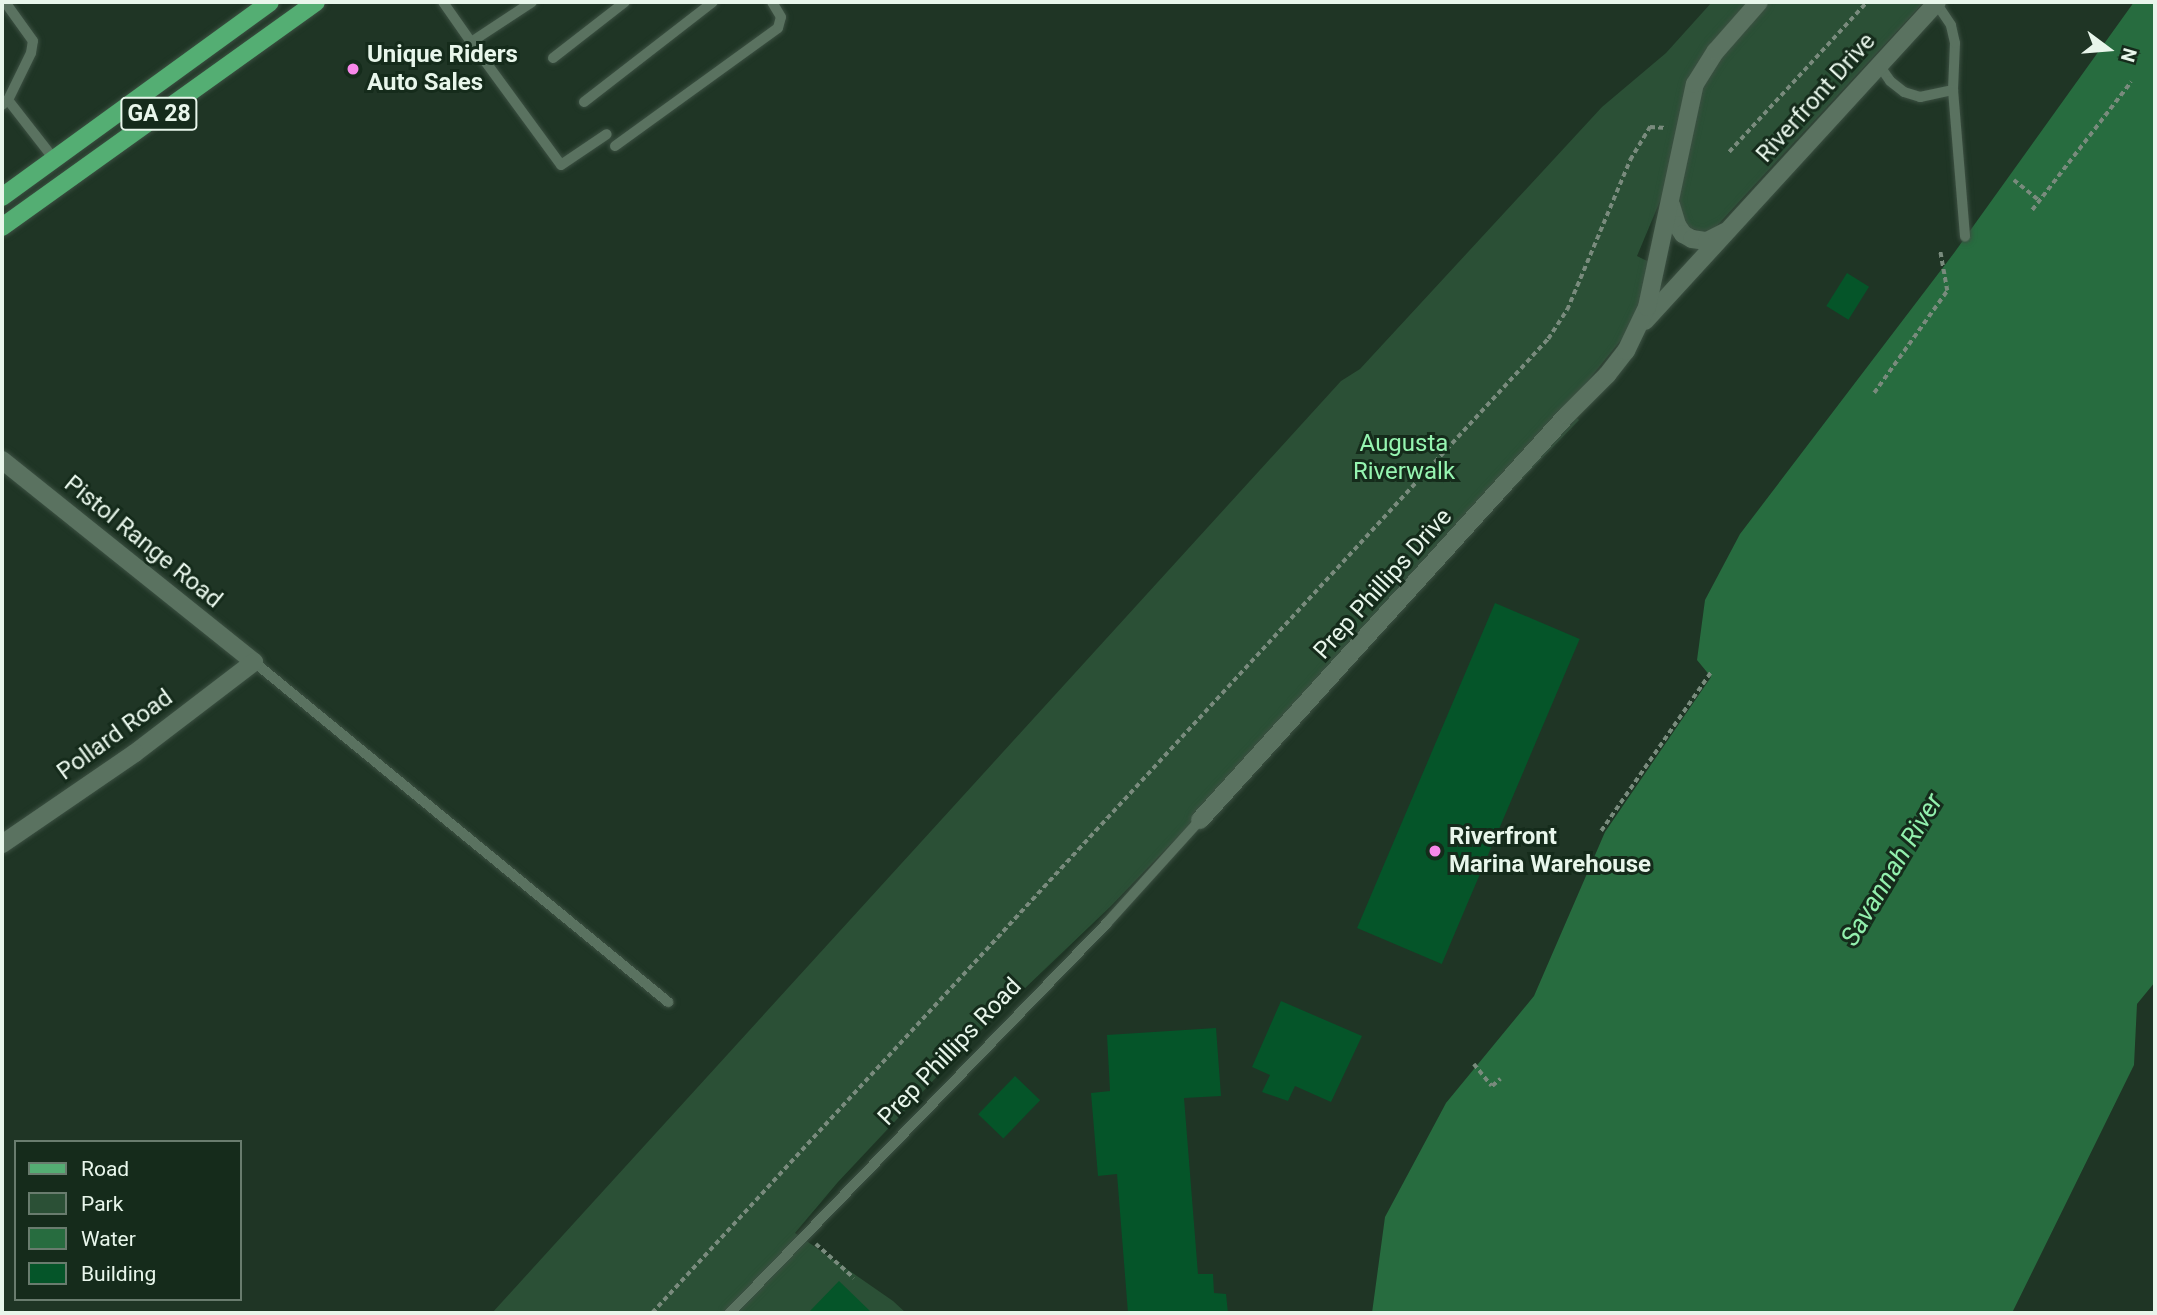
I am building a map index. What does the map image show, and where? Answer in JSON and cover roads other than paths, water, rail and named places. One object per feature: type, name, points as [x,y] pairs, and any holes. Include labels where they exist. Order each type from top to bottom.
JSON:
[{"type":"main road","name":"GA 28","points":[[2,197],[270,2]]},
{"type":"main road","name":"GA 28","points":[[2,228],[316,2]]},
{"type":"street","name":"Prep Phillips Drive","points":[[1200,820],[1567,415],[1607,375],[1640,326],[1671,204],[1695,84],[1716,51],[1759,2]]},
{"type":"street","name":"Riverfront Drive","points":[[1640,326],[1937,2]]},
{"type":"street","name":"Riverfront Drive","points":[[1671,204],[1677,225],[1683,234],[1692,239],[1707,240],[1731,228]]},
{"type":"street","name":"Pistol Range Road","points":[[2,460],[254,662]]},
{"type":"street","name":"Pollard Road","points":[[2,844],[135,753],[254,662]]},
{"type":"lane","points":[[5,2],[33,41],[31,53],[5,103],[54,159]]},
{"type":"lane","points":[[443,2],[561,165],[607,134]]},
{"type":"lane","points":[[471,42],[532,2]]},
{"type":"lane","points":[[553,58],[625,2]]},
{"type":"lane","points":[[584,102],[713,2]]},
{"type":"lane","points":[[615,146],[778,28],[781,17],[772,2]]},
{"type":"lane","points":[[1937,2],[1951,25],[1955,43],[1953,90],[1965,237]]},
{"type":"lane","points":[[1879,65],[1890,81],[1920,97],[1953,90]]},
{"type":"lane","points":[[2,85],[14,86]]},
{"type":"lane","points":[[254,662],[668,1002]]},
{"type":"lane","name":"Prep Phillips Road","points":[[730,1313],[1107,923],[1200,820]]},
{"type":"water","name":"Savannah River","points":[[2134,2],[2155,2],[2155,982],[2137,1004],[2134,1065],[2012,1313],[1372,1313],[1385,1217],[1446,1103],[1534,996],[1605,832],[1711,677],[1697,660],[1705,600],[1740,534],[1954,253]]},
{"type":"place","name":"Unique Riders Auto Sales","points":[[353,69]]},
{"type":"place","name":"Riverfront Marina Warehouse","points":[[1435,851]]},
{"type":"park label","name":"Augusta Riverwalk","points":[[1404,458]]}]
